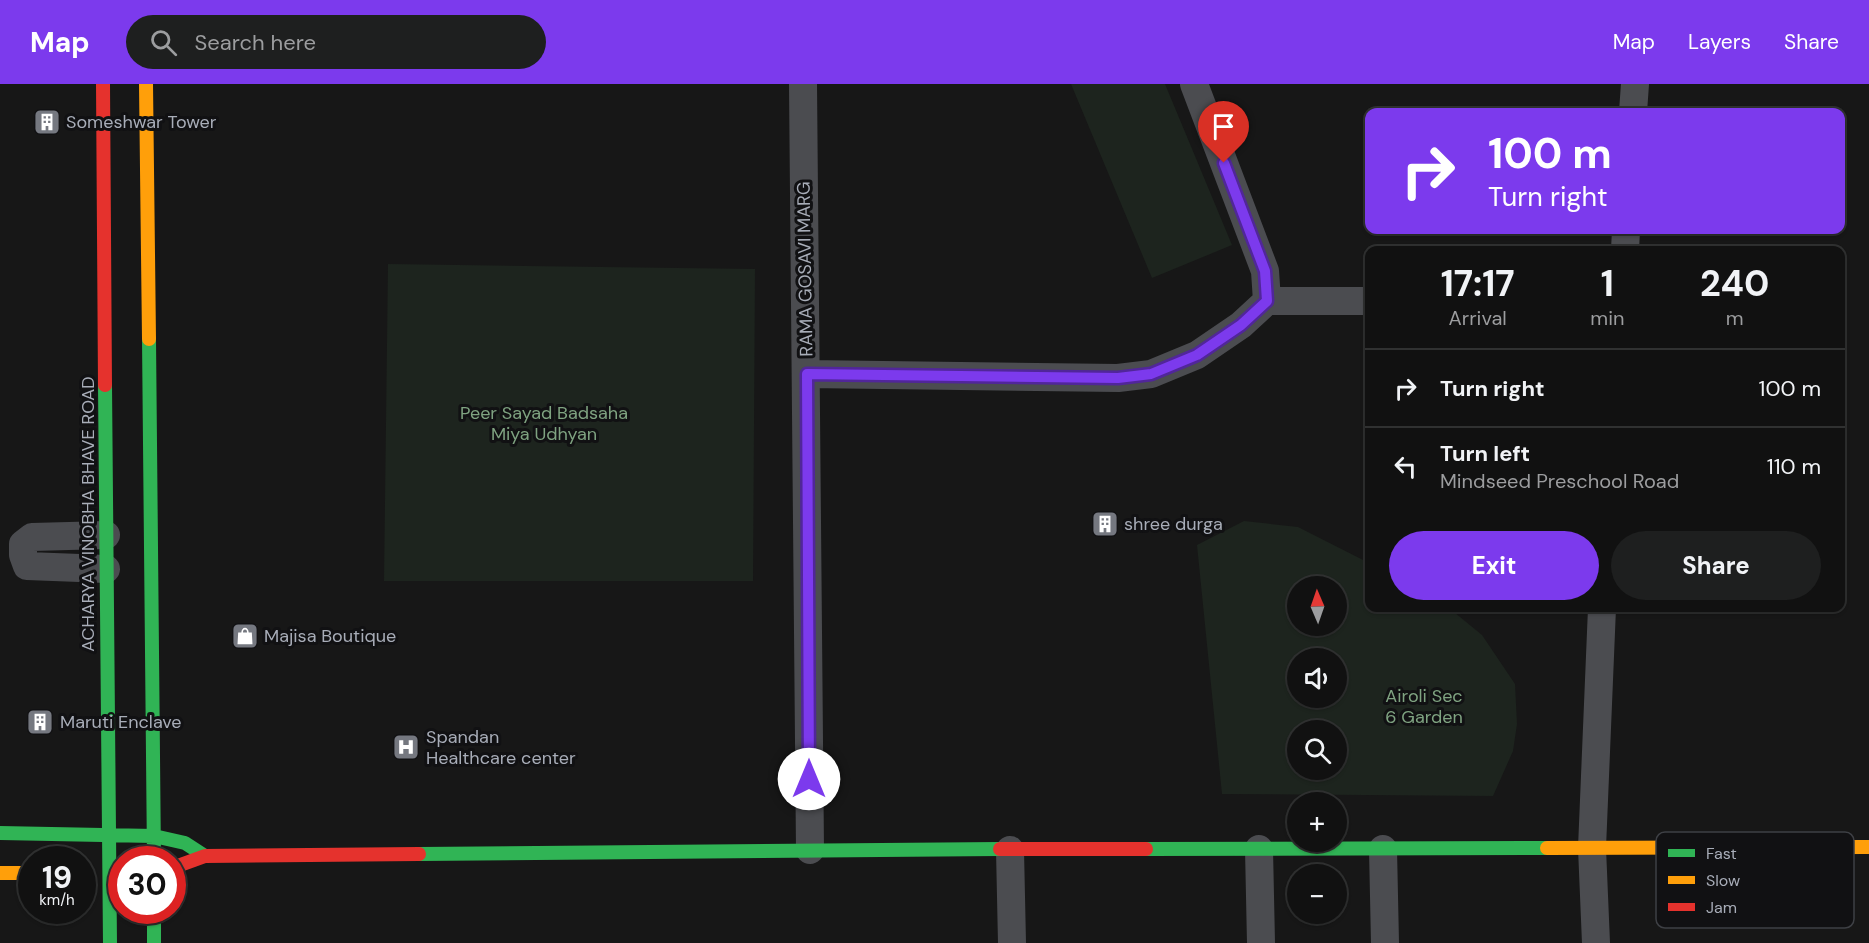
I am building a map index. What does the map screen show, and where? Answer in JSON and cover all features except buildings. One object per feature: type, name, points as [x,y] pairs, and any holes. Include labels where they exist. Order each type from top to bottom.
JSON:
[{"type":"street","name":"ACHARYA VINOBHA BHAVE ROAD","points":[[103,84],[109,846]]},
{"type":"street","points":[[146,84],[154,846]]},
{"type":"street","name":"RAMA GOSAVI MARG","points":[[803,84],[810,850]]},
{"type":"street","points":[[1194,84],[1265,271],[1267,301]]},
{"type":"street","points":[[1633,108],[1635,84]]},
{"type":"street","points":[[807,374],[1118,378],[1151,374],[1197,355],[1241,325],[1267,301],[1365,301]]},
{"type":"street","points":[[106,535],[32,537],[23,544],[23,555],[27,566],[106,569]]},
{"type":"street","points":[[1596,943],[1592,848],[1602,612]]},
{"type":"street","points":[[0,833],[154,836],[185,843],[205,856]]},
{"type":"street","points":[[1854,847],[1869,847]]},
{"type":"street","points":[[186,863],[205,856],[810,850],[1656,848]]},
{"type":"street","points":[[1259,849],[1261,943]]},
{"type":"street","points":[[1383,849],[1385,943]]},
{"type":"street","points":[[1011,850],[1012,943]]},
{"type":"street","points":[[0,873],[18,873]]},
{"type":"street","name":"ACHARYA VINOBHA BHAVE ROAD","points":[[110,924],[110,943]]},
{"type":"street","points":[[154,924],[154,943]]},
{"type":"green space","points":[[1071,84],[1165,84],[1232,245],[1152,278]]},
{"type":"green space","name":"Peer Sayad Badsaha Miya Udhyan","points":[[388,264],[755,269],[753,581],[384,581]]},
{"type":"green space","name":"Airoli Sec 6 Garden","points":[[1244,521],[1298,527],[1365,561],[1365,612],[1454,612],[1482,635],[1515,684],[1517,724],[1513,751],[1493,796],[1347,795],[1347,792],[1287,792],[1287,794],[1222,794],[1197,545]]},
{"type":"traffic: fast","points":[[149,339],[154,846]]},
{"type":"traffic: fast","points":[[105,385],[110,943]]},
{"type":"traffic: fast","points":[[0,833],[154,836],[185,843],[205,856]]},
{"type":"traffic: fast","points":[[1146,849],[1547,848]]},
{"type":"traffic: fast","points":[[419,854],[1000,849]]},
{"type":"traffic: fast","points":[[154,924],[154,943]]},
{"type":"traffic: slow","points":[[146,84],[149,339]]},
{"type":"traffic: slow","points":[[1854,847],[1869,847]]},
{"type":"traffic: slow","points":[[1547,848],[1656,848]]},
{"type":"traffic: slow","points":[[0,873],[18,873]]},
{"type":"traffic: jam","points":[[103,84],[105,385]]},
{"type":"traffic: jam","points":[[1000,849],[1146,849]]},
{"type":"traffic: jam","points":[[186,863],[205,856],[419,854]]},
{"type":"place","name":"Someshwar Tower","points":[[47,122]]},
{"type":"place","name":"shree durga","points":[[1105,524]]},
{"type":"place","name":"Majisa Boutique","points":[[245,636]]},
{"type":"place","name":"Maruti Enclave","points":[[40,722]]},
{"type":"place","name":"Spandan Healthcare center","points":[[406,747]]},
{"type":"route","points":[[809,779],[807,374],[1118,378],[1151,374],[1197,355],[1241,325],[1267,301],[1265,271],[1224,163]]}]
